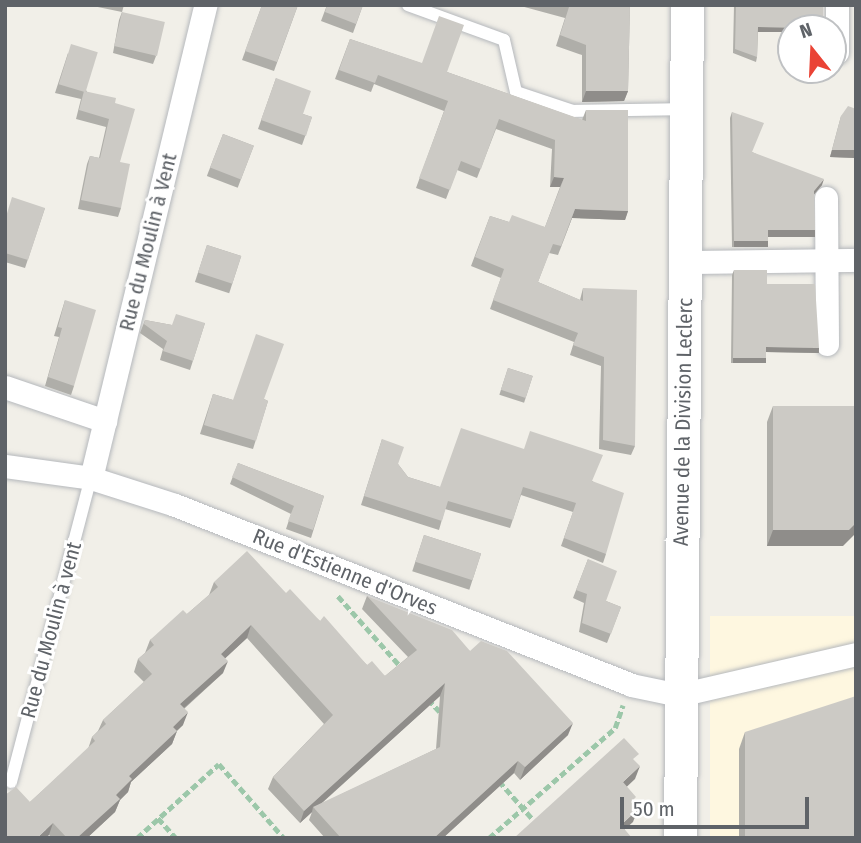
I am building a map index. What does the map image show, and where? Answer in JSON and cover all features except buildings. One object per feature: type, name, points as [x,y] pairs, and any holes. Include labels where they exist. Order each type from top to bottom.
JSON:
[{"type":"main road","name":"Avenue de la Division Leclerc","points":[[680,838],[679,695],[687,5]]},
{"type":"street","name":"Rue du Moulin à Vent","points":[[91,478],[205,5]]},
{"type":"street","points":[[826,198],[827,344]]},
{"type":"street","points":[[684,262],[826,263],[856,260]]},
{"type":"street","points":[[5,387],[105,421]]},
{"type":"street","name":"Rue d'Estienne d'Orves","points":[[5,467],[91,478],[303,555],[631,685],[679,695]]},
{"type":"street","points":[[679,695],[856,654]]},
{"type":"lane","points":[[408,5],[505,40],[516,92],[573,111],[686,108]]},
{"type":"lane","name":"Rue du Moulin à vent","points":[[11,782],[91,478]]},
{"type":"path","points":[[303,555],[404,671]]},
{"type":"path","points":[[488,838],[615,728],[631,685]]},
{"type":"path","points":[[422,692],[450,724]]},
{"type":"path","points":[[137,838],[219,764],[284,838]]},
{"type":"path","points":[[496,777],[540,828]]},
{"type":"path","points":[[158,818],[176,838]]},
{"type":"shaded area","points":[[710,616],[856,616],[856,838],[710,838]]}]
